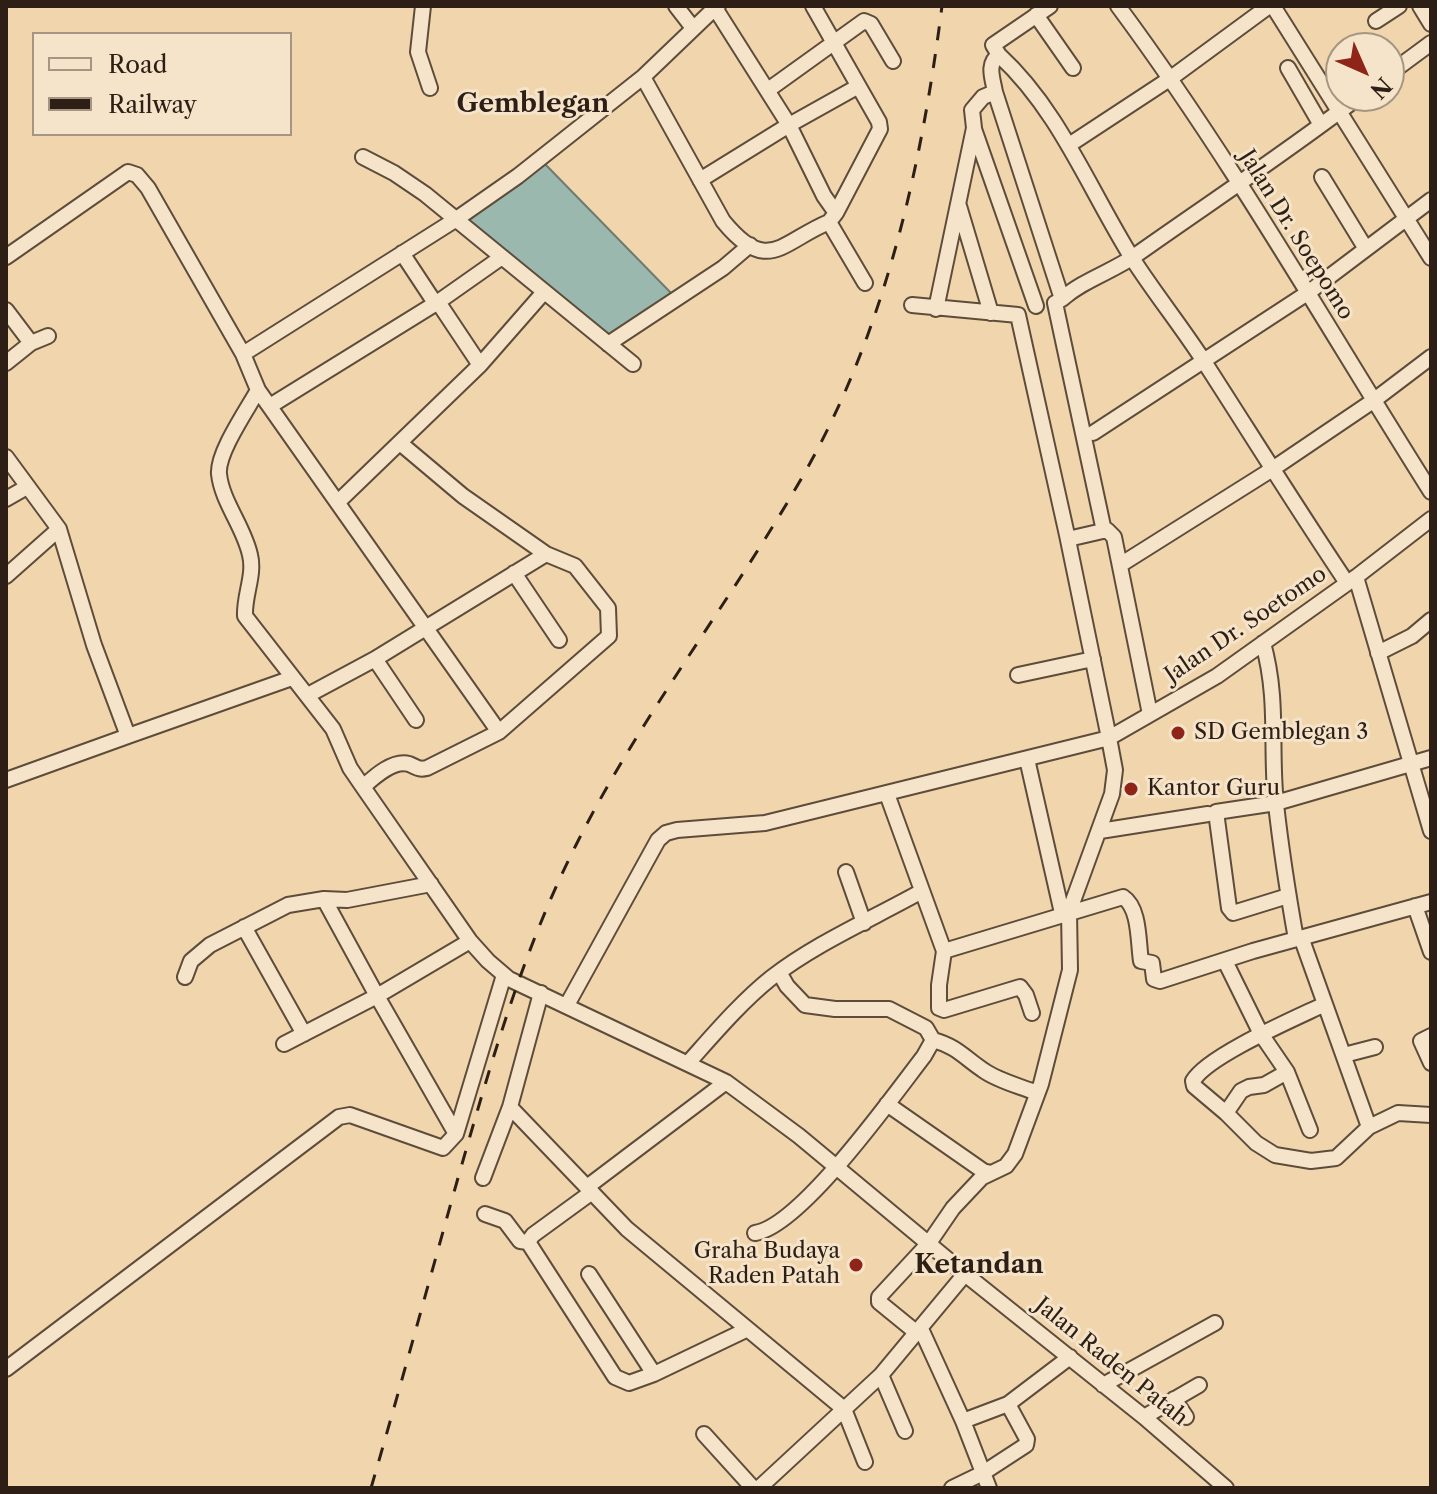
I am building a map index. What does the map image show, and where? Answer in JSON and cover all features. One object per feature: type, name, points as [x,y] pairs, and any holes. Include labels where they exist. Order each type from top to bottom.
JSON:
[{"type":"street","points":[[423,6],[418,52],[430,88]]},
{"type":"street","points":[[676,6],[693,28]]},
{"type":"street","points":[[643,77],[723,221],[733,234],[750,245],[771,252],[832,218],[880,129],[879,122],[813,6]]},
{"type":"street","points":[[1050,6],[993,45],[999,55],[1021,75],[1069,145],[1132,258],[1204,360],[1271,470],[1351,580],[1378,653],[1431,831]]},
{"type":"street","name":"Jalan Dr. Soepomo","points":[[1118,6],[1171,78],[1309,292],[1431,492]]},
{"type":"street","points":[[1069,145],[1171,78],[1271,6],[1325,90]]},
{"type":"street","points":[[1376,21],[1399,6]]},
{"type":"street","points":[[1420,6],[1431,24]]},
{"type":"street","points":[[243,354],[455,220],[518,176],[643,77],[716,7],[789,125],[865,283]]},
{"type":"street","points":[[1036,15],[1073,68]]},
{"type":"street","points":[[768,90],[864,21],[867,21],[893,61]]},
{"type":"street","points":[[1405,62],[1431,43]]},
{"type":"street","points":[[999,55],[994,58],[991,69],[995,92],[1059,301],[1104,531]]},
{"type":"street","points":[[1288,68],[1321,125]]},
{"type":"street","points":[[700,180],[857,87]]},
{"type":"street","points":[[936,309],[974,128],[974,105],[995,92]]},
{"type":"street","points":[[912,305],[1018,315],[1036,306],[1059,301],[1132,258],[1239,186],[1339,112],[1431,258]]},
{"type":"street","points":[[974,128],[1036,306]]},
{"type":"street","points":[[363,157],[415,187],[633,364]]},
{"type":"street","points":[[6,257],[113,180],[133,172],[148,188],[243,354],[258,390],[499,732]]},
{"type":"street","points":[[1322,177],[1366,249]]},
{"type":"street","points":[[1093,433],[1309,292],[1431,200]]},
{"type":"street","points":[[958,203],[991,313]]},
{"type":"street","points":[[608,344],[723,268],[750,245]]},
{"type":"street","points":[[402,253],[480,365]]},
{"type":"street","points":[[270,406],[437,302],[502,257]]},
{"type":"street","points":[[338,502],[480,365],[544,292]]},
{"type":"street","points":[[6,310],[31,343]]},
{"type":"street","points":[[1018,315],[1068,539],[1115,777],[1100,831],[1066,912]]},
{"type":"street","points":[[6,363],[31,343],[48,336]]},
{"type":"street","points":[[1120,565],[1271,470],[1373,401],[1431,357]]},
{"type":"street","name":"Jalan Raden Patah","points":[[258,390],[224,453],[219,475],[250,555],[252,572],[244,606],[245,616],[333,729],[350,768],[470,941],[504,975],[726,1082],[837,1167],[1144,1417],[1226,1488]]},
{"type":"street","points":[[363,787],[376,775],[399,764],[427,768],[499,732],[609,636],[608,608],[575,566],[546,554],[463,496],[400,443]]},
{"type":"street","points":[[6,457],[59,529],[94,645],[128,736]]},
{"type":"street","points":[[6,499],[27,487]]},
{"type":"street","name":"Jalan Dr. Soetomo","points":[[567,1005],[632,883],[658,840],[666,833],[765,823],[1109,738],[1199,688],[1431,519]]},
{"type":"street","points":[[6,576],[59,529]]},
{"type":"street","points":[[1068,539],[1109,530],[1114,537],[1150,714]]},
{"type":"street","points":[[308,695],[375,659],[546,554]]},
{"type":"street","points":[[514,573],[559,640]]},
{"type":"street","points":[[1378,653],[1412,636],[1431,620]]},
{"type":"street","points":[[1263,643],[1271,673],[1276,803],[1288,896],[1299,938],[1369,1127]]},
{"type":"street","points":[[375,659],[416,720]]},
{"type":"street","points":[[1018,675],[1093,659]]},
{"type":"street","points":[[6,780],[292,678]]},
{"type":"street","points":[[1288,896],[1233,913],[1229,908],[1216,812],[1276,803],[1431,758]]},
{"type":"street","points":[[989,1488],[963,1421],[919,1331],[878,1299],[984,1175],[1006,1166],[1015,1154],[1037,1093],[1070,970],[1066,912],[1027,759]]},
{"type":"street","points":[[887,794],[944,951],[938,1004],[941,1009],[1020,987],[1032,1013]]},
{"type":"street","points":[[1100,831],[1208,814]]},
{"type":"street","points":[[846,872],[864,923]]},
{"type":"street","points":[[185,977],[191,961],[210,945],[288,905],[324,899],[347,900],[431,884]]},
{"type":"street","points":[[688,1063],[779,972],[922,891]]},
{"type":"street","points":[[944,951],[1117,897],[1126,898],[1135,921],[1141,961],[1152,963],[1157,982],[1299,938],[1431,902]]},
{"type":"street","points":[[324,899],[456,1134]]},
{"type":"street","points":[[1415,906],[1431,952]]},
{"type":"street","points":[[244,927],[304,1034]]},
{"type":"street","points":[[284,1044],[377,996],[470,941]]},
{"type":"street","points":[[1225,961],[1261,1034],[1287,1072],[1310,1130]]},
{"type":"street","points":[[779,972],[805,1005],[835,1009],[889,1009],[926,1028],[933,1040],[962,1053],[985,1071],[1037,1093]]},
{"type":"street","points":[[6,1369],[339,1117],[350,1115],[443,1148],[456,1134],[504,975]]},
{"type":"street","points":[[483,1178],[510,1107],[541,993]]},
{"type":"street","points":[[1325,1004],[1261,1034],[1203,1069],[1193,1081],[1194,1086],[1256,1143],[1275,1155],[1311,1161],[1336,1158],[1369,1127],[1398,1113],[1431,1115]]},
{"type":"street","points":[[1431,1036],[1421,1041],[1431,1063]]},
{"type":"street","points":[[755,1233],[767,1231],[788,1217],[837,1167],[924,1056],[933,1040]]},
{"type":"street","points":[[1344,1055],[1375,1047]]},
{"type":"street","points":[[1226,1113],[1241,1091],[1264,1085],[1287,1072]]},
{"type":"street","points":[[528,1242],[726,1082]]},
{"type":"street","points":[[887,1104],[984,1175]]},
{"type":"street","points":[[510,1107],[627,1229],[844,1409],[865,1462]]},
{"type":"street","points":[[485,1214],[505,1221],[520,1241],[528,1242]]},
{"type":"street","points":[[528,1242],[615,1377],[629,1383],[746,1330]]},
{"type":"street","points":[[589,1274],[654,1374]]},
{"type":"street","points":[[704,1434],[763,1486],[881,1375],[965,1274]]},
{"type":"street","points":[[1103,1385],[1215,1323]]},
{"type":"street","points":[[963,1421],[1008,1404],[1070,1357]]},
{"type":"street","points":[[881,1375],[905,1431]]},
{"type":"street","points":[[1144,1417],[1199,1385]]},
{"type":"street","points":[[1174,1399],[1186,1417]]},
{"type":"street","points":[[952,1488],[983,1473],[1026,1445],[1027,1439],[1008,1404]]},
{"type":"water","points":[[543,162],[672,294],[605,340],[465,222]]},
{"type":"railway","points":[[371,1488],[496,1050],[539,926],[601,798],[656,706],[773,527],[829,426],[855,369],[895,251],[910,191],[942,6]]},
{"type":"place","name":"SD Gemblegan 3","points":[[1178,733]]},
{"type":"place","name":"Kantor Guru","points":[[1131,789]]},
{"type":"place","name":"Graha Budaya Raden Patah","points":[[856,1265]]},
{"type":"district","name":"Gemblegan","points":[[533,104]]},
{"type":"district","name":"Ketandan","points":[[979,1265]]}]
